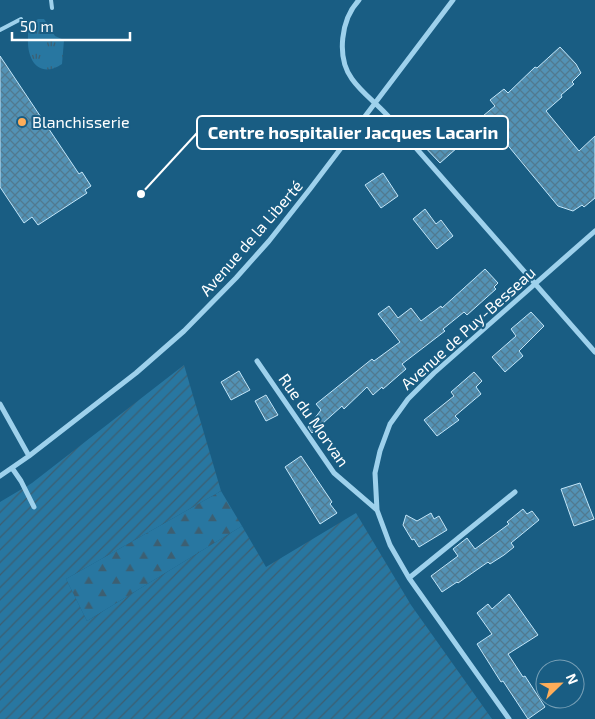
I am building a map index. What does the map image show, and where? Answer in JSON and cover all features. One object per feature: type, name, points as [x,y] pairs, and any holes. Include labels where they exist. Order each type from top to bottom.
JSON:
[{"type":"street","name":"Avenue de la Liberté","points":[[0,476],[29,456],[136,373],[184,331],[236,278],[269,241],[453,0]]},
{"type":"street","points":[[357,1],[343,30],[343,58],[350,77],[364,94],[375,102],[595,352]]},
{"type":"street","name":"Avenue de Puy-Besseau","points":[[508,719],[409,578],[390,544],[377,510],[375,473],[380,450],[390,424],[408,399],[434,373],[595,231]]},
{"type":"street","name":"Rue du Morvan","points":[[257,360],[334,473],[377,510]]},
{"type":"street","points":[[0,404],[29,456]]},
{"type":"street","points":[[12,468],[34,506]]},
{"type":"street","points":[[409,578],[515,492]]},
{"type":"lane","points":[[51,0],[52,8]]},
{"type":"lane","points":[[0,30],[21,19]]},
{"type":"green space","points":[[38,19],[44,19],[55,36],[64,40],[62,64],[47,70],[36,65],[28,47],[29,29],[31,24]]},
{"type":"green space","points":[[184,365],[221,491],[66,579],[87,621],[242,526],[266,567],[356,513],[411,605],[492,719],[0,719],[0,502],[32,483]]},
{"type":"green space","points":[[221,491],[242,526],[87,621],[66,579]]},
{"type":"building","points":[[560,47],[576,64],[581,73],[572,82],[574,84],[546,111],[579,151],[595,136],[595,198],[584,207],[582,205],[573,211],[558,206],[505,142],[499,147],[490,140],[479,124],[485,118],[483,116],[495,106],[490,100],[504,89],[508,93],[535,67],[537,68]]},
{"type":"building","name":"Blanchisserie","points":[[0,56],[79,174],[82,172],[91,186],[85,190],[87,193],[38,225],[32,217],[24,223],[0,187]]},
{"type":"building","points":[[435,122],[458,147],[440,163],[420,142]]},
{"type":"building","points":[[383,173],[398,196],[381,208],[365,185]]},
{"type":"building","points":[[425,209],[436,224],[441,220],[453,236],[437,249],[413,219]]},
{"type":"building","points":[[485,269],[498,283],[494,287],[496,289],[467,315],[464,312],[443,329],[445,331],[402,364],[406,369],[383,389],[382,387],[373,395],[367,387],[344,409],[342,406],[312,433],[308,427],[321,410],[316,404],[372,359],[374,361],[400,342],[378,314],[389,306],[398,318],[411,308],[421,321],[441,306],[442,308]]},
{"type":"building","points":[[531,312],[544,326],[519,351],[523,356],[505,372],[492,357],[516,336],[511,329]]},
{"type":"building","points":[[239,371],[250,390],[231,400],[221,382]]},
{"type":"building","points":[[474,372],[482,381],[476,387],[481,394],[455,416],[459,420],[437,436],[424,420],[454,396],[451,392]]},
{"type":"building","points":[[266,395],[278,415],[266,421],[255,401]]},
{"type":"building","points":[[301,456],[332,502],[330,504],[337,513],[320,524],[285,467]]},
{"type":"building","points":[[580,483],[594,519],[574,526],[561,489]]},
{"type":"building","points":[[523,509],[527,514],[532,511],[539,520],[511,543],[514,547],[490,564],[488,562],[442,592],[431,576],[458,556],[453,549],[467,538],[475,549],[509,524],[507,522]]},
{"type":"building","points":[[431,513],[434,519],[439,516],[447,530],[419,547],[414,539],[412,540],[403,525],[406,515],[417,521]]},
{"type":"building","points":[[509,594],[538,635],[508,654],[535,692],[535,709],[542,709],[528,719],[503,681],[501,682],[477,644],[492,634],[477,613],[488,604],[492,609]]},
{"type":"place","name":"Blanchisserie","points":[[22,122]]},
{"type":"place","name":"Centre hospitalier Jacques Lacarin","points":[[141,194]]}]
